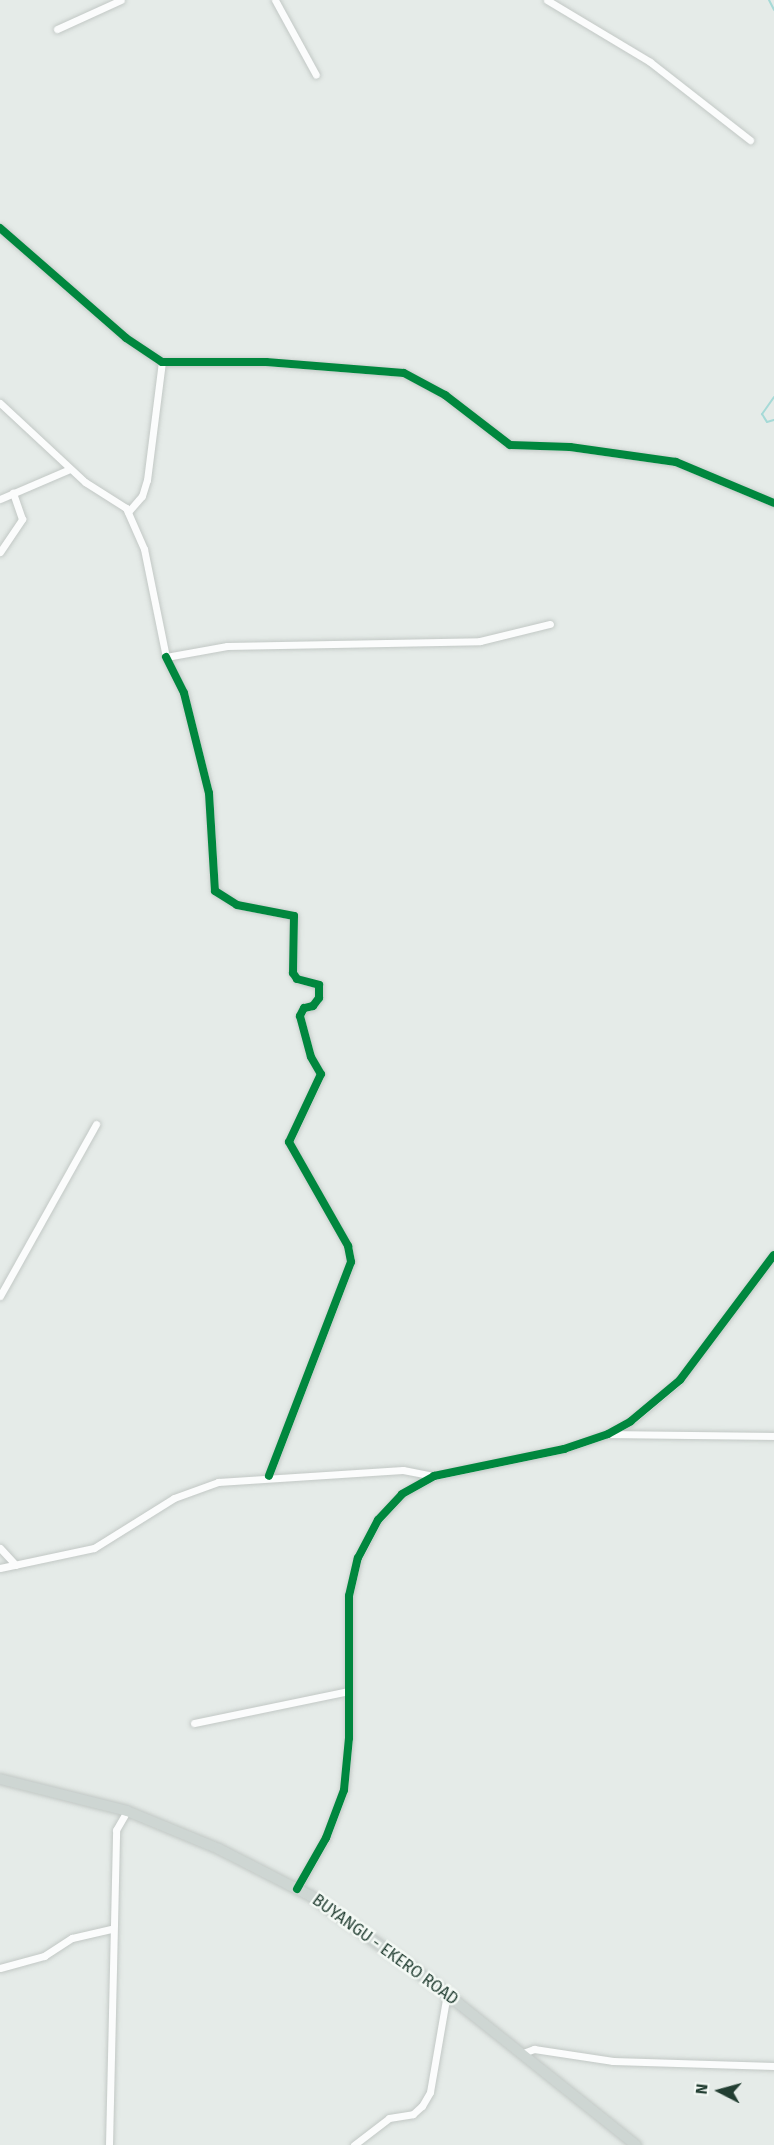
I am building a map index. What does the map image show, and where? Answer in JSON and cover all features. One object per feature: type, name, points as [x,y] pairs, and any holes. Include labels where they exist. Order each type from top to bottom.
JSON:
[{"type":"main road","name":"BUYANGU - EKERO ROAD","points":[[0,1779],[127,1811],[219,1849],[297,1888],[362,1929],[523,2053],[636,2145]]},
{"type":"street","points":[[57,29],[121,0]]},
{"type":"street","points":[[275,0],[316,75]]},
{"type":"street","points":[[547,0],[650,62],[750,140]]},
{"type":"street","points":[[0,228],[126,338],[162,362],[266,362],[404,373],[446,395],[510,445],[570,447],[676,462],[774,503]]},
{"type":"street","points":[[128,513],[142,496],[147,480],[157,383],[162,362]]},
{"type":"street","points":[[0,404],[70,469],[128,513],[144,549],[166,657],[184,693],[209,793],[215,891],[237,905],[294,916],[293,973],[297,979],[319,985],[319,998],[313,1005],[304,1008],[300,1016],[311,1057],[321,1074],[289,1142],[348,1246],[351,1262],[269,1476]]},
{"type":"street","points":[[0,499],[70,469]]},
{"type":"street","points":[[0,552],[22,519],[13,494]]},
{"type":"street","points":[[166,657],[227,646],[480,640],[550,624]]},
{"type":"street","points":[[0,1296],[96,1124]]},
{"type":"street","points":[[297,1888],[342,1800],[348,1764],[349,1596],[361,1550],[393,1502],[410,1488],[434,1476],[550,1453],[608,1434],[680,1380],[774,1255]]},
{"type":"street","points":[[608,1434],[774,1436]]},
{"type":"street","points":[[0,1568],[94,1548],[154,1509],[207,1485],[269,1476],[403,1470],[434,1476]]},
{"type":"street","points":[[0,1548],[16,1566]]},
{"type":"street","points":[[194,1723],[348,1691]]},
{"type":"street","points":[[109,2145],[111,1929],[116,1830],[127,1811]]},
{"type":"street","points":[[0,1968],[44,1956],[72,1938],[111,1929]]},
{"type":"street","points":[[354,2145],[389,2118],[413,2114],[422,2106],[430,2092],[447,1994]]},
{"type":"street","points":[[523,2053],[534,2049],[614,2061],[774,2066]]},
{"type":"waterway","points":[[769,0],[774,10]]},
{"type":"waterway","points":[[774,397],[762,414],[767,422],[774,420]]},
{"type":"cycle path","points":[[0,228],[126,338],[162,362],[266,362],[404,373],[445,395],[510,445],[570,447],[676,462],[774,503]]},
{"type":"cycle path","points":[[166,657],[184,693],[209,793],[215,891],[237,905],[294,916],[293,973],[297,979],[319,985],[319,998],[313,1006],[304,1008],[300,1016],[311,1057],[321,1074],[289,1142],[348,1246],[351,1262],[269,1476]]},
{"type":"cycle path","points":[[297,1889],[326,1838],[344,1790],[349,1738],[349,1596],[358,1558],[378,1520],[402,1494],[434,1476],[564,1449],[608,1434],[631,1421],[680,1380],[774,1255]]}]
